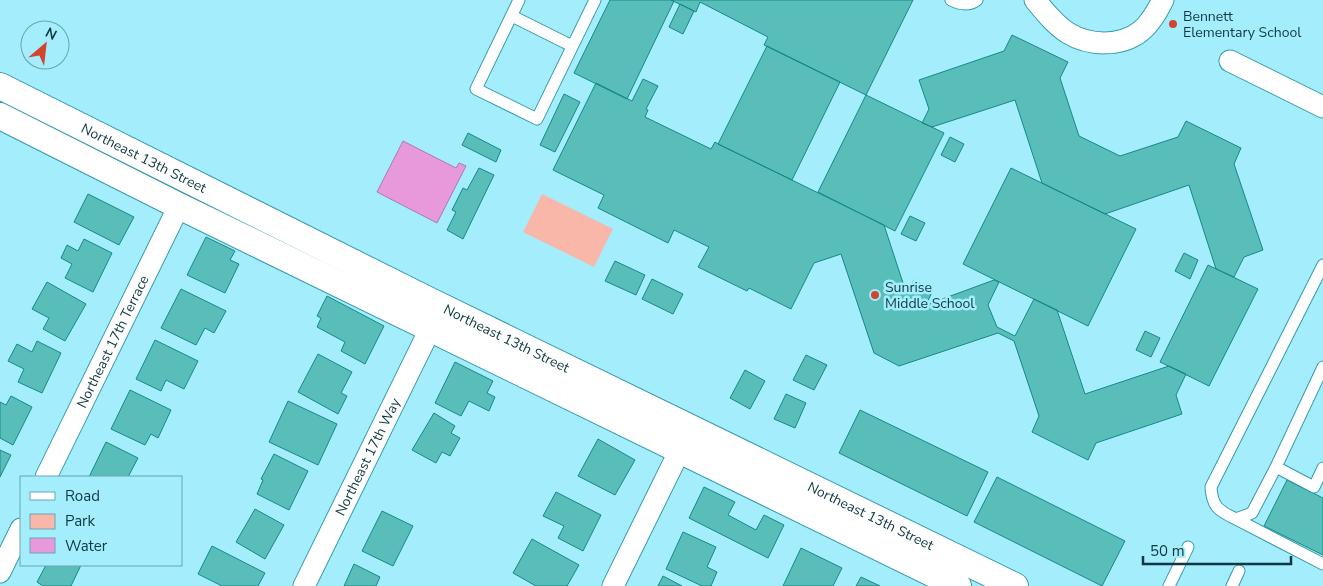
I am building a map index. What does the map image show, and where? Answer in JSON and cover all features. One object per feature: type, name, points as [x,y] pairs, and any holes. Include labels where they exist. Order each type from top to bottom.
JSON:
[{"type":"street","points":[[1035,0],[1068,33],[1085,41],[1107,43],[1126,39],[1140,31],[1155,15],[1163,0]]},
{"type":"street","points":[[1230,61],[1323,107]]},
{"type":"street","name":"Northeast 13th Street","points":[[0,86],[436,317],[680,450],[937,571],[1015,586]]},
{"type":"street","name":"Northeast 13th Street","points":[[0,116],[179,206],[436,317],[937,571],[958,586]]},
{"type":"street","name":"Northeast 17th Terrace","points":[[46,476],[179,206]]},
{"type":"street","name":"Northeast 17th Way","points":[[304,586],[436,317]]},
{"type":"street","points":[[613,586],[680,450]]},
{"type":"street","points":[[0,572],[20,531]]},
{"type":"lane","points":[[519,0],[476,89],[537,119],[595,0]]},
{"type":"lane","points":[[951,0],[965,4],[972,4],[977,0]]},
{"type":"lane","points":[[512,16],[572,46]]},
{"type":"lane","points":[[1323,265],[1211,487],[1211,499],[1220,511],[1323,564]]},
{"type":"lane","points":[[1236,519],[1252,513],[1323,367]]},
{"type":"lane","points":[[1276,466],[1314,487],[1323,468]]},
{"type":"lane","points":[[1169,586],[1188,547]]},
{"type":"lane","points":[[1232,586],[1239,572]]},
{"type":"green space","points":[[542,194],[613,229],[594,267],[523,232]]},
{"type":"water","points":[[403,141],[456,168],[459,163],[466,166],[437,223],[377,192]]},
{"type":"building","points":[[610,0],[674,1],[627,99],[574,73]]},
{"type":"building","points":[[671,0],[913,0],[866,95],[764,45],[768,37],[700,2],[696,12]]},
{"type":"building","points":[[680,4],[694,11],[683,34],[669,27]]},
{"type":"building","points":[[1012,35],[1068,62],[1060,78],[1079,136],[1120,156],[1178,137],[1186,121],[1241,148],[1234,164],[1263,250],[1244,257],[1234,277],[1216,269],[1189,185],[1105,214],[1042,183],[1015,100],[932,127],[922,123],[929,109],[919,80],[1004,51]]},
{"type":"building","points":[[767,46],[840,82],[792,180],[718,144]]},
{"type":"building","points":[[643,79],[658,86],[646,109],[648,110],[645,117],[711,149],[715,142],[884,225],[907,295],[914,280],[933,290],[926,305],[994,280],[999,282],[988,305],[997,327],[1015,336],[1034,299],[1057,310],[1085,394],[1169,366],[1186,374],[1176,395],[1182,414],[1096,443],[1088,460],[1032,432],[1039,416],[1014,341],[998,333],[899,366],[874,353],[841,254],[814,263],[791,309],[749,288],[747,291],[698,267],[709,247],[674,230],[668,243],[598,208],[604,195],[553,170],[596,83],[632,101]]},
{"type":"building","points":[[564,94],[580,102],[555,152],[540,145]]},
{"type":"building","points":[[866,95],[944,133],[895,231],[818,192]]},
{"type":"building","points":[[468,133],[501,150],[496,162],[462,145]]},
{"type":"building","points":[[950,137],[964,144],[955,162],[941,155]]},
{"type":"building","points":[[479,168],[494,175],[463,239],[447,230],[456,212],[452,210],[463,188],[467,190]]},
{"type":"building","points":[[1011,168],[1136,229],[1088,326],[963,264]]},
{"type":"building","points":[[88,194],[134,217],[119,245],[74,222]]},
{"type":"building","points":[[910,216],[925,223],[916,241],[901,234]]},
{"type":"building","points":[[206,237],[235,251],[230,260],[239,264],[225,293],[187,275]]},
{"type":"building","points":[[84,239],[112,253],[93,292],[65,278],[72,264],[61,258],[67,245],[78,251]]},
{"type":"building","points":[[1184,253],[1198,260],[1190,279],[1175,271]]},
{"type":"building","points":[[615,261],[645,275],[636,295],[605,281]]},
{"type":"building","points":[[1208,265],[1258,289],[1209,386],[1160,362]]},
{"type":"building","points":[[652,279],[683,294],[673,314],[642,299]]},
{"type":"building","points":[[47,282],[86,304],[65,341],[43,329],[49,318],[32,309]]},
{"type":"building","points":[[181,289],[226,311],[214,333],[205,328],[196,345],[161,328]]},
{"type":"building","points":[[327,296],[384,326],[365,364],[341,351],[345,342],[317,327],[321,318],[317,316]]},
{"type":"building","points":[[1145,331],[1160,338],[1151,357],[1136,350]]},
{"type":"building","points":[[155,340],[198,361],[184,389],[166,380],[161,391],[136,379]]},
{"type":"building","points":[[37,341],[61,353],[42,393],[18,382],[24,369],[8,361],[17,344],[32,352]]},
{"type":"building","points":[[318,354],[352,372],[341,393],[347,396],[338,414],[298,392]]},
{"type":"building","points":[[806,355],[827,365],[814,390],[793,380]]},
{"type":"building","points":[[455,362],[493,381],[487,393],[495,397],[489,411],[469,401],[461,416],[435,403]]},
{"type":"building","points":[[745,370],[765,381],[750,409],[730,398]]},
{"type":"building","points":[[130,390],[171,410],[158,438],[151,434],[145,445],[111,429]]},
{"type":"building","points":[[786,394],[806,403],[795,428],[774,419]]},
{"type":"building","points":[[11,396],[32,407],[13,445],[0,438],[0,402],[6,405]]},
{"type":"building","points":[[288,401],[337,424],[318,465],[269,442]]},
{"type":"building","points":[[860,410],[988,472],[967,516],[839,453]]},
{"type":"building","points":[[434,413],[455,426],[451,433],[460,438],[450,456],[442,452],[436,463],[412,450]]},
{"type":"building","points":[[598,439],[635,460],[615,495],[578,476]]},
{"type":"building","points":[[106,442],[138,458],[129,476],[89,476]]},
{"type":"building","points":[[0,450],[11,455],[0,477]]},
{"type":"building","points":[[274,454],[308,471],[289,510],[257,494],[263,480],[261,479]]},
{"type":"building","points":[[997,477],[1125,541],[1102,586],[974,522]]},
{"type":"building","points":[[1287,480],[1323,498],[1323,555],[1264,526]]},
{"type":"building","points":[[704,487],[735,502],[728,515],[756,530],[764,515],[784,525],[768,558],[689,518]]},
{"type":"building","points":[[556,492],[601,515],[583,551],[558,538],[564,526],[543,516]]},
{"type":"building","points":[[255,509],[284,525],[265,559],[236,542]]},
{"type":"building","points":[[382,511],[413,526],[393,566],[362,551]]},
{"type":"building","points":[[683,532],[716,547],[707,567],[717,572],[711,586],[702,586],[666,569]]},
{"type":"building","points":[[532,539],[579,565],[567,586],[536,586],[513,573]]},
{"type":"building","points":[[212,546],[265,573],[258,586],[222,586],[198,574]]},
{"type":"building","points":[[801,548],[842,568],[833,586],[783,586]]},
{"type":"building","points":[[354,564],[380,577],[376,586],[344,586]]},
{"type":"building","points":[[45,566],[81,566],[71,586],[43,586],[37,582]]},
{"type":"building","points":[[663,576],[682,586],[658,586]]},
{"type":"building","points":[[861,577],[880,586],[856,586]]},
{"type":"place","name":"Bennett Elementary School","points":[[1173,24]]},
{"type":"place","name":"Sunrise Middle School","points":[[875,295]]}]
